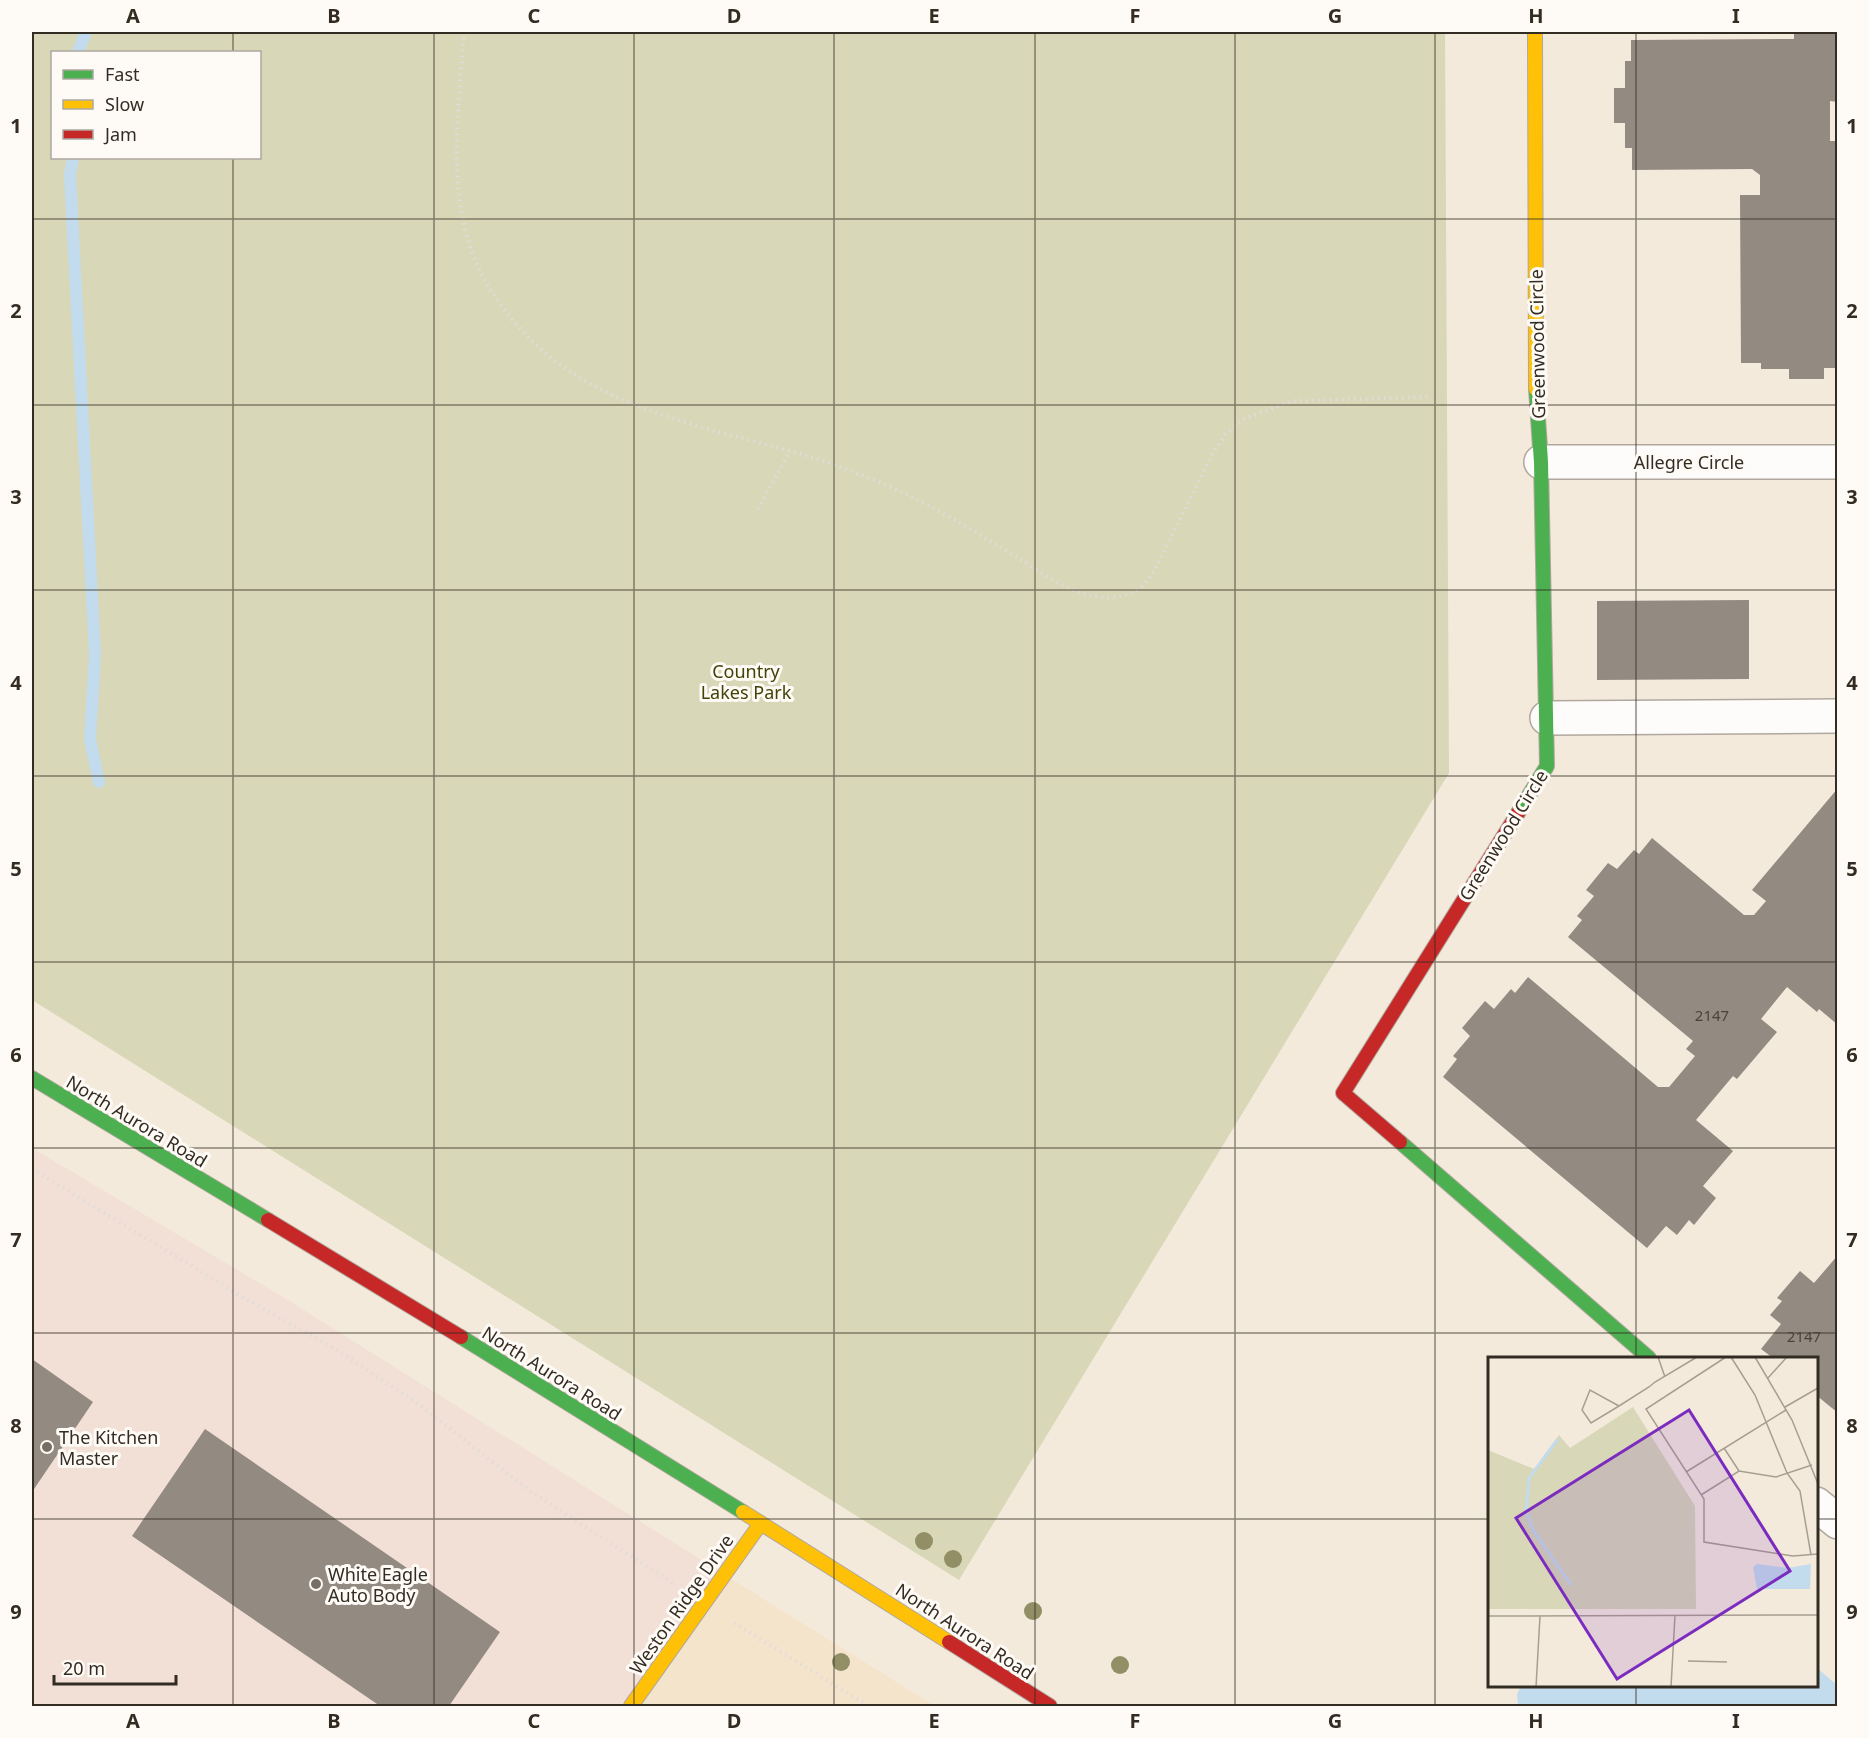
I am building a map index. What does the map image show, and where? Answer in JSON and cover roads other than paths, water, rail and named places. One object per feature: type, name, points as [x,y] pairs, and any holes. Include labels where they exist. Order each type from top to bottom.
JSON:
[{"type":"street","name":"Greenwood Circle","points":[[1535,32],[1536,395],[1541,462],[1547,766],[1343,1093],[1647,1357]]},
{"type":"street","name":"Allegre Circle","points":[[1541,462],[1838,462]]},
{"type":"street","points":[[1546,718],[1838,716]]},
{"type":"street","name":"North Aurora Road","points":[[32,1078],[375,1284],[761,1523],[1050,1707]]},
{"type":"street","points":[[1818,1506],[1838,1522]]},
{"type":"street","name":"Weston Ridge Drive","points":[[631,1707],[761,1523]]},
{"type":"water","points":[[1818,1669],[1837,1685],[1837,1706],[1518,1706],[1517,1694],[1520,1687],[1818,1687]]},
{"type":"waterway","points":[[78,51],[86,32]]},
{"type":"waterway","points":[[73,159],[70,175],[95,655],[90,739],[99,782]]},
{"type":"place","name":"The Kitchen Master","points":[[47,1447]]},
{"type":"place","name":"White Eagle Auto Body","points":[[316,1584]]},
{"type":"park label","name":"Country Lakes Park","points":[[746,681]]}]
